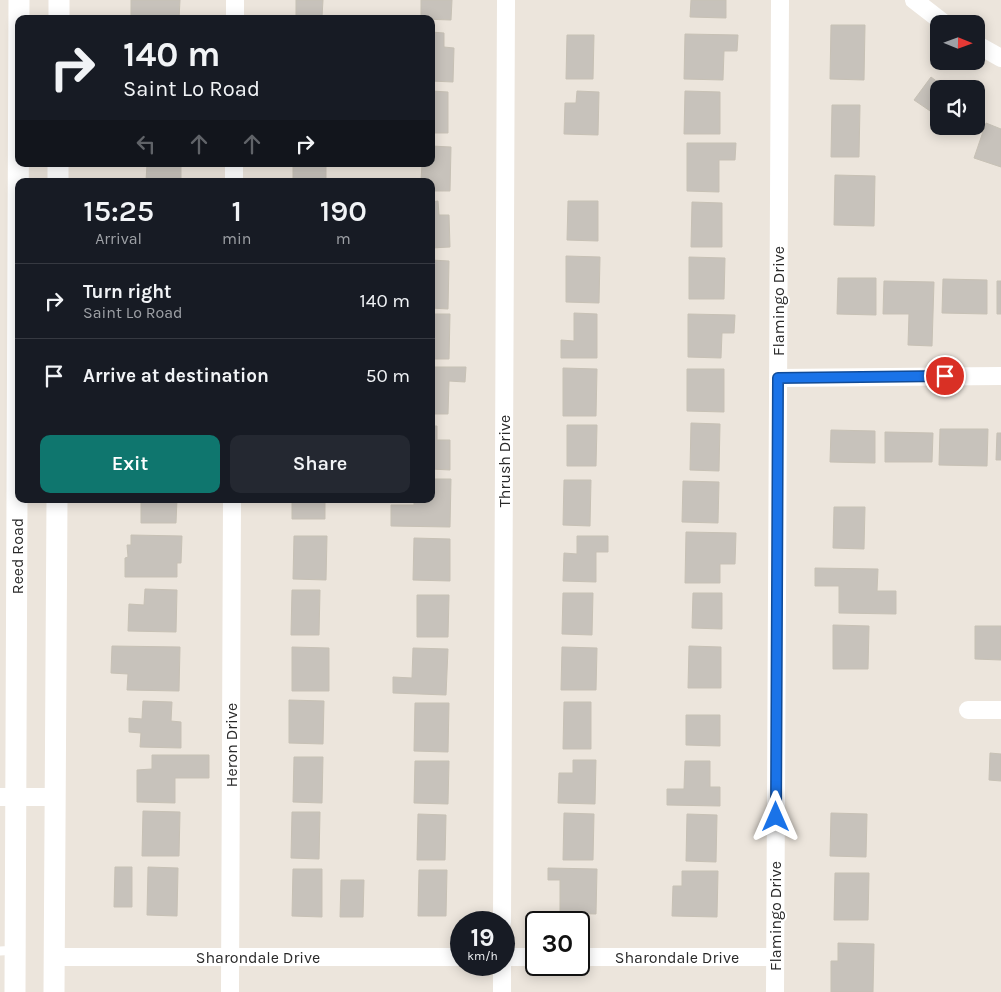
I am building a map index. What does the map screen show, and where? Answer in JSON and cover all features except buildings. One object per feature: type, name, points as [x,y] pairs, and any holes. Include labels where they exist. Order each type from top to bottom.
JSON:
[{"type":"street","name":"Reed Road","points":[[19,0],[19,15]]},
{"type":"street","points":[[59,0],[59,15]]},
{"type":"street","points":[[235,0],[235,15]]},
{"type":"street","name":"Thrush Drive","points":[[502,911],[506,0]]},
{"type":"street","name":"Flamingo Drive","points":[[775,992],[780,0]]},
{"type":"street","points":[[914,0],[933,15]]},
{"type":"street","points":[[985,49],[1001,58]]},
{"type":"street","points":[[778,378],[1001,376]]},
{"type":"street","name":"Reed Road","points":[[15,503],[8,797],[8,951],[16,992]]},
{"type":"street","points":[[54,992],[57,503]]},
{"type":"street","name":"Heron Drive","points":[[230,992],[232,503]]},
{"type":"street","points":[[968,710],[1001,710]]},
{"type":"street","points":[[8,797],[56,797]]},
{"type":"street","name":"Sharondale Drive","points":[[54,957],[450,957]]},
{"type":"street","name":"Sharondale Drive","points":[[590,957],[775,957]]},
{"type":"street","points":[[502,976],[502,992]]},
{"type":"route","points":[[776,817],[778,378],[945,376]]}]
